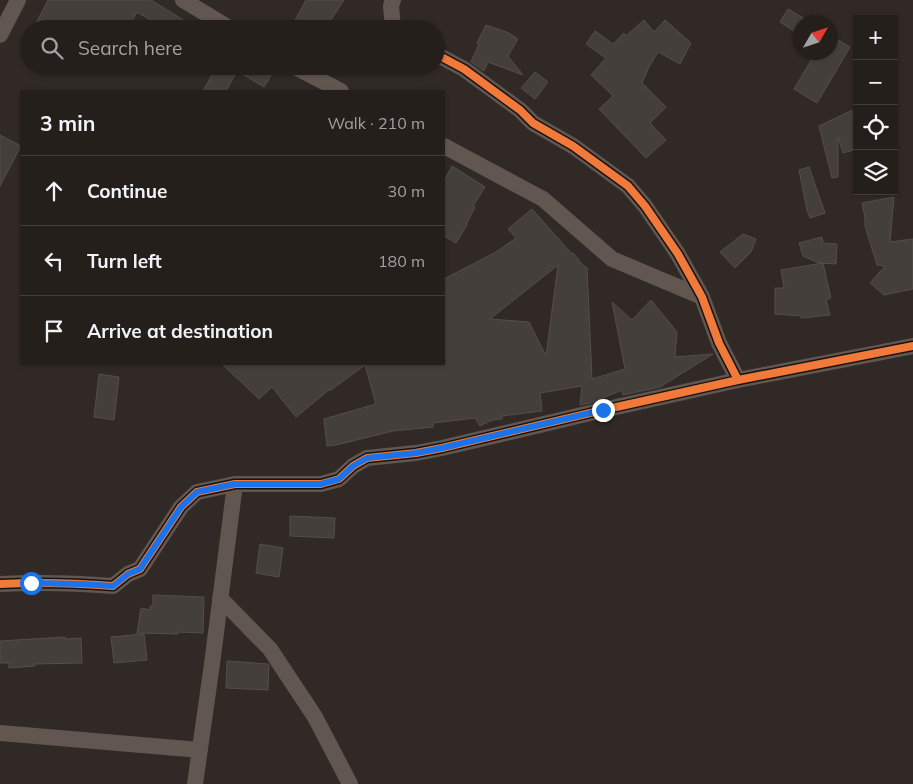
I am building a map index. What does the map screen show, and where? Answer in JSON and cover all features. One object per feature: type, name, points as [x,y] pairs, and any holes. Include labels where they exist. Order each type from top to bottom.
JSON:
[{"type":"street","points":[[0,35],[18,0]]},
{"type":"street","points":[[183,0],[215,20]]},
{"type":"street","points":[[392,20],[391,6],[393,0]]},
{"type":"street","points":[[445,59],[464,69],[520,110],[533,123],[573,146],[628,186],[645,206],[678,254],[702,297],[719,343],[738,380]]},
{"type":"street","points":[[311,75],[338,90]]},
{"type":"street","points":[[445,147],[543,199],[612,259],[702,297]]},
{"type":"street","points":[[0,584],[39,583],[113,586],[128,574],[140,569],[181,507],[197,492],[235,484],[321,484],[339,479],[353,466],[367,458],[416,453],[442,448],[738,380],[913,346]]},
{"type":"street","points":[[195,784],[235,484]]},
{"type":"street","points":[[220,598],[270,649],[315,717],[350,784]]},
{"type":"street","points":[[0,733],[200,750]]},
{"type":"building","points":[[48,0],[151,0],[183,20],[150,20],[137,12],[133,20],[38,20]]},
{"type":"building","points":[[306,0],[344,0],[331,20],[295,20]]},
{"type":"building","points":[[788,9],[798,15],[793,15],[793,30],[780,22]]},
{"type":"building","points":[[644,20],[654,32],[665,20],[691,43],[680,64],[658,52],[642,83],[666,107],[650,123],[666,140],[646,158],[599,109],[613,96],[591,75],[606,58],[586,44],[595,31],[613,44],[624,33],[626,36]]},
{"type":"building","points":[[486,25],[509,33],[518,39],[508,56],[523,75],[488,62],[484,71],[471,62],[479,44],[477,43]]},
{"type":"building","points":[[838,40],[850,47],[817,103],[794,89],[811,60],[838,60]]},
{"type":"building","points":[[535,72],[548,82],[535,99],[521,88]]},
{"type":"building","points":[[212,75],[235,75],[227,90],[204,90]]},
{"type":"building","points":[[244,75],[271,75],[264,87]]},
{"type":"building","points":[[853,110],[853,150],[843,153],[838,137],[838,177],[832,178],[819,126]]},
{"type":"building","points":[[0,135],[20,145],[20,148],[0,186]]},
{"type":"building","points":[[452,166],[485,187],[473,206],[475,207],[467,225],[456,243],[445,237],[445,179]]},
{"type":"building","points":[[809,167],[825,213],[810,218],[799,170]]},
{"type":"building","points":[[894,197],[890,242],[913,239],[913,289],[884,295],[870,283],[885,266],[877,265],[865,226],[862,203]]},
{"type":"building","points":[[532,209],[587,268],[592,379],[625,369],[612,302],[632,320],[651,300],[677,332],[675,357],[713,354],[660,387],[623,395],[622,390],[591,403],[580,405],[582,386],[540,393],[542,411],[502,416],[502,419],[492,420],[480,426],[475,418],[433,423],[433,427],[393,431],[327,446],[324,419],[376,404],[365,365],[445,365],[445,278],[496,252],[516,238],[508,229]],"holes":[[[558,265],[546,356],[529,322],[490,319]]]},
{"type":"building","points":[[743,234],[756,239],[751,252],[735,268],[720,252]]},
{"type":"building","points":[[822,237],[823,243],[837,244],[836,264],[819,263],[803,256],[799,243]]},
{"type":"building","points":[[823,263],[831,298],[826,300],[830,315],[801,318],[801,316],[775,314],[775,288],[784,288],[781,270]]},
{"type":"building","points":[[223,365],[365,365],[329,390],[296,417],[272,387],[259,399]]},
{"type":"building","points":[[99,374],[119,377],[114,420],[94,417]]},
{"type":"building","points":[[290,516],[335,518],[334,538],[290,536]]},
{"type":"building","points":[[260,544],[283,548],[279,577],[256,573]]},
{"type":"building","points":[[153,595],[204,597],[203,633],[137,633],[141,608],[150,610],[150,606],[153,606]]},
{"type":"building","points":[[144,634],[147,660],[114,663],[111,637]]},
{"type":"building","points":[[65,637],[65,639],[81,638],[82,663],[34,664],[35,666],[9,668],[9,663],[0,663],[0,641]]},
{"type":"building","points":[[227,661],[268,664],[268,690],[226,688]]},
{"type":"cycle path","points":[[445,59],[464,69],[520,110],[533,123],[573,146],[628,186],[645,206],[678,254],[702,297],[719,343],[738,380]]},
{"type":"cycle path","points":[[0,584],[56,583],[113,586],[128,574],[140,569],[181,507],[197,492],[235,484],[321,484],[339,479],[353,466],[367,458],[416,453],[442,448],[738,380],[913,346]]},
{"type":"route","points":[[31,583],[113,586],[128,574],[140,569],[181,507],[197,492],[235,484],[321,484],[339,479],[353,466],[367,458],[416,453],[442,448],[603,410]]}]
